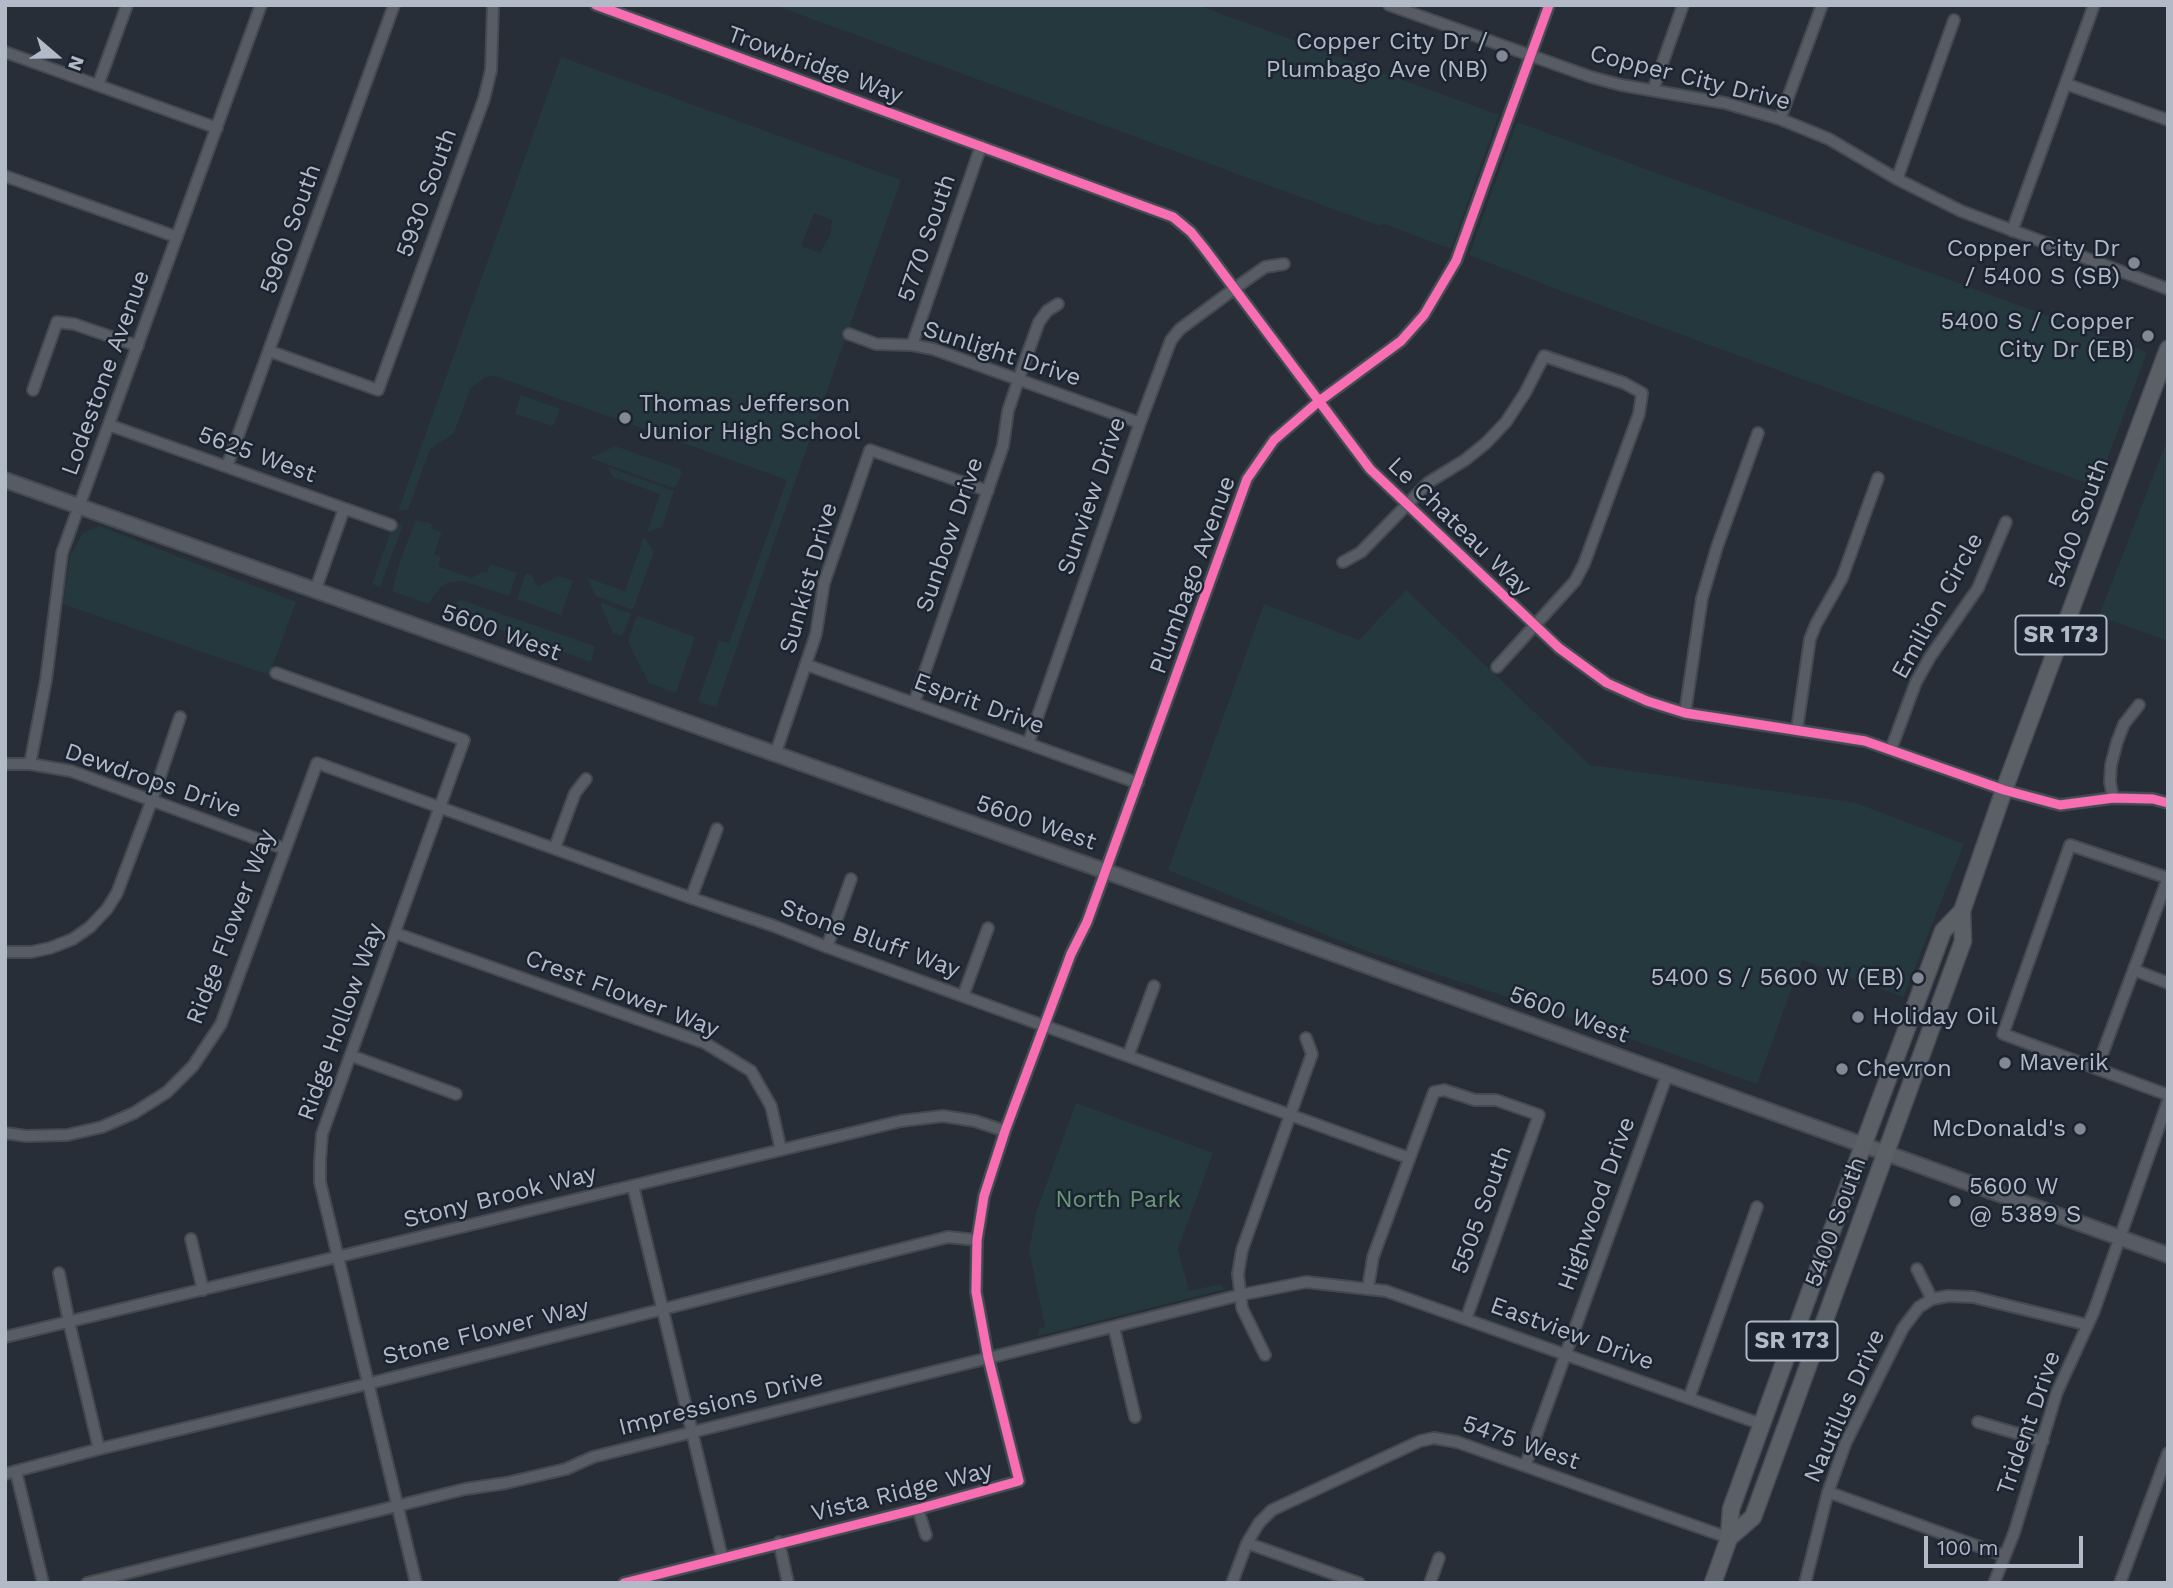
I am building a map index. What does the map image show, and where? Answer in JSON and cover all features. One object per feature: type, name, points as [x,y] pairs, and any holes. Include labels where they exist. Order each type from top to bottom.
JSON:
[{"type":"main road","name":"5400 South","points":[[1729,1538],[1753,1517],[1963,941],[1962,911],[2004,790],[2168,349]]},
{"type":"main road","name":"5600 West","points":[[5,480],[1105,871],[2168,1255]]},
{"type":"main road","name":"5400 South","points":[[1713,1583],[1729,1538],[1731,1508],[1863,1146],[1943,931],[1962,911]]},
{"type":"street","points":[[98,85],[127,5]]},
{"type":"street","name":"Lodestone Avenue","points":[[30,764],[46,680],[62,553],[261,5]]},
{"type":"street","name":"5960 South","points":[[227,466],[394,5]]},
{"type":"street","name":"5930 South","points":[[268,351],[377,390],[484,99],[491,70],[493,5]]},
{"type":"street","name":"Trowbridge Way","points":[[596,5],[981,146]]},
{"type":"street","name":"Copper City Drive","points":[[1389,5],[1414,10],[1531,57],[1591,77],[1725,103],[1780,119],[1829,139],[1897,179],[1961,211],[2168,289]]},
{"type":"street","name":"Plumbago Avenue","points":[[1105,871],[1247,479],[1274,440],[1318,402],[1392,348],[1424,315],[1455,261],[1549,5]]},
{"type":"street","points":[[1653,90],[1683,5]]},
{"type":"street","points":[[1780,119],[1822,5]]},
{"type":"street","points":[[2012,231],[2094,5]]},
{"type":"street","points":[[1897,179],[1954,20]]},
{"type":"street","points":[[5,52],[217,128]]},
{"type":"street","points":[[2066,84],[2168,120]]},
{"type":"street","name":"Le Chateau Way","points":[[981,146],[1173,217],[1191,232],[1370,469],[1574,661],[1607,683],[1647,701],[1685,713],[1844,736],[1891,749],[2004,790],[2060,805],[2113,798],[2153,799],[2168,803]]},
{"type":"street","name":"5770 South","points":[[912,345],[981,146]]},
{"type":"street","points":[[5,176],[177,237]]},
{"type":"street","name":"Sunview Drive","points":[[1028,744],[1171,340],[1180,329],[1265,267],[1284,264]]},
{"type":"street","name":"Sunbow Drive","points":[[914,703],[1003,446],[1007,411],[1018,379],[1039,322],[1047,311],[1058,304]]},
{"type":"street","points":[[33,390],[57,322],[74,324],[138,346]]},
{"type":"street","name":"Sunlight Drive","points":[[849,334],[876,344],[912,345],[933,349],[1140,423]]},
{"type":"street","points":[[1343,562],[1361,552],[1429,482],[1465,460],[1486,443],[1506,422],[1544,356],[1624,383],[1642,393],[1639,414],[1584,564],[1566,594],[1497,667]]},
{"type":"street","name":"5625 West","points":[[109,425],[391,525]]},
{"type":"street","points":[[1685,713],[1702,598],[1717,547],[1758,433]]},
{"type":"street","name":"Sunkist Drive","points":[[775,755],[816,634],[824,583],[870,450],[988,491]]},
{"type":"street","points":[[1797,729],[1810,639],[1842,578],[1878,478]]},
{"type":"street","points":[[316,590],[344,509]]},
{"type":"street","name":"Emilion Circle","points":[[1891,749],[1916,682],[1978,588],[2007,522]]},
{"type":"street","name":"Esprit Drive","points":[[807,665],[1138,783]]},
{"type":"street","name":"Ridge Hollow Way","points":[[276,673],[464,740],[322,1134],[320,1161],[320,1182],[416,1583]]},
{"type":"street","points":[[2113,798],[2111,765],[2117,742],[2124,724],[2139,705]]},
{"type":"street","points":[[5,952],[31,952],[73,939],[90,927],[107,909],[117,893],[180,717]]},
{"type":"street","name":"Stone Bluff Way","points":[[317,763],[774,926],[1409,1158]]},
{"type":"street","name":"Ridge Flower Way","points":[[5,1133],[67,1136],[102,1127],[134,1113],[167,1092],[193,1066],[221,1024],[317,763]]},
{"type":"street","name":"Dewdrops Drive","points":[[5,764],[30,764],[71,771],[285,849]]},
{"type":"street","points":[[555,847],[575,793],[586,779]]},
{"type":"street","points":[[691,898],[717,829]]},
{"type":"street","points":[[2097,1068],[2168,878],[2070,845],[2003,1034],[2097,1068],[2168,1098]]},
{"type":"street","name":"Vista Ridge Way","points":[[624,1583],[1019,1481],[988,1357],[976,1292],[977,1240],[984,1196],[1006,1131],[1071,954],[1087,922],[1105,871]]},
{"type":"street","points":[[827,947],[851,879]]},
{"type":"street","points":[[963,996],[988,928]]},
{"type":"street","name":"Crest Flower Way","points":[[396,933],[705,1043],[751,1071],[771,1106],[781,1150]]},
{"type":"street","points":[[2134,970],[2168,983]]},
{"type":"street","points":[[1128,1056],[1154,986]]},
{"type":"street","points":[[1265,1355],[1242,1308],[1238,1274],[1242,1250],[1312,1055],[1306,1038]]},
{"type":"street","points":[[352,1056],[456,1094]]},
{"type":"street","name":"Highwood Drive","points":[[1525,1466],[1667,1075]]},
{"type":"street","name":"5505 South","points":[[1409,1158],[1433,1092],[1444,1090],[1475,1100],[1496,1100],[1539,1115],[1466,1319]]},
{"type":"street","name":"Trident Drive","points":[[1994,1583],[2006,1556],[2057,1392],[2088,1325],[2168,1098]]},
{"type":"street","name":"Stony Brook Way","points":[[5,1337],[901,1121],[943,1116],[975,1121],[1006,1131]]},
{"type":"street","points":[[1368,1288],[1373,1257],[1409,1158]]},
{"type":"street","points":[[633,1186],[722,1556]]},
{"type":"street","points":[[1689,1398],[1757,1207]]},
{"type":"street","name":"Stone Flower Way","points":[[10,1473],[100,1448],[367,1384],[948,1237],[977,1240]]},
{"type":"street","points":[[191,1239],[203,1290]]},
{"type":"street","points":[[1917,1269],[1932,1299],[1948,1296],[1973,1297],[2088,1325]]},
{"type":"street","points":[[60,1273],[68,1322],[100,1448]]},
{"type":"street","name":"Impressions Drive","points":[[87,1583],[466,1489],[566,1469],[593,1457],[1240,1295],[1306,1282],[1368,1288]]},
{"type":"street","name":"Eastview Drive","points":[[1368,1288],[1386,1291],[1761,1424]]},
{"type":"street","name":"Nautilus Drive","points":[[1805,1583],[1828,1492],[1846,1442],[1903,1328],[1919,1307],[1932,1299]]},
{"type":"street","points":[[1114,1328],[1135,1417]]},
{"type":"street","points":[[1978,1422],[2043,1441]]},
{"type":"street","name":"5475 West","points":[[1231,1583],[1247,1543],[1259,1523],[1272,1510],[1420,1441],[1434,1438],[1457,1442],[1729,1538]]},
{"type":"street","points":[[2120,1583],[2168,1453]]},
{"type":"street","points":[[10,1473],[43,1583]]},
{"type":"street","points":[[1828,1492],[2006,1556]]},
{"type":"street","points":[[918,1509],[926,1535]]},
{"type":"street","points":[[779,1542],[788,1583]]},
{"type":"street","points":[[1247,1543],[1359,1583]]},
{"type":"street","points":[[1430,1583],[1439,1558]]},
{"type":"green space","points":[[774,5],[1197,5],[1499,115],[1451,249],[1382,223],[1380,226]]},
{"type":"green space","points":[[561,57],[901,180],[716,707],[698,701],[719,641],[729,643],[787,480],[495,376],[485,377],[470,389],[454,433],[430,449],[408,510],[398,511]],"holes":[[[814,213],[832,220],[831,233],[820,253],[801,246]]]},
{"type":"green space","points":[[1517,122],[2147,352],[2097,487],[1469,255]]},
{"type":"green space","points":[[521,395],[560,409],[553,426],[515,414]]},
{"type":"green space","points":[[2168,438],[2168,641],[2099,616]]},
{"type":"green space","points":[[615,446],[680,469],[682,472],[677,485],[673,488],[590,458]]},
{"type":"green space","points":[[608,467],[674,491],[662,527],[647,532],[660,494],[613,477]]},
{"type":"green space","points":[[417,520],[432,524],[431,528],[442,532],[434,554],[441,557],[438,566],[471,578],[482,572],[487,573],[490,564],[517,573],[509,596],[464,581],[447,583],[428,604],[392,591],[400,561]]},
{"type":"green space","points":[[394,522],[403,525],[380,587],[372,584]]},
{"type":"green space","points":[[99,526],[296,602],[269,675],[63,604],[70,556],[83,533]]},
{"type":"green space","points":[[644,537],[654,552],[634,607],[630,609],[596,596],[587,578],[625,591]]},
{"type":"green space","points":[[526,573],[532,576],[538,587],[559,576],[573,581],[561,615],[517,599]]},
{"type":"green space","points":[[1406,590],[1590,765],[1856,803],[1964,844],[1903,997],[1802,960],[1757,1084],[1580,1021],[1361,949],[1168,870],[1264,604],[1359,640]]},
{"type":"green space","points":[[461,600],[595,646],[591,662],[449,611],[451,606]]},
{"type":"green space","points":[[602,603],[631,614],[622,636],[613,633]]},
{"type":"green space","points":[[639,616],[695,637],[676,693],[649,683],[628,642]]},
{"type":"green space","name":"North Park","points":[[1076,1103],[1213,1153],[1178,1249],[1189,1291],[1220,1284],[1225,1289],[1037,1336],[1040,1328],[1045,1327],[1029,1250],[1037,1210]]},
{"type":"cycle path","points":[[596,5],[1173,217],[1191,232],[1204,248],[1370,469],[1559,648],[1607,683],[1647,701],[1685,713],[1865,741],[2004,790],[2060,805],[2113,798],[2153,799],[2168,803]]},
{"type":"cycle path","points":[[624,1583],[1019,1481],[988,1357],[976,1292],[977,1240],[984,1196],[1005,1131],[1071,954],[1087,922],[1247,479],[1274,440],[1318,402],[1401,341],[1424,315],[1456,261],[1549,5]]},
{"type":"place","name":"Copper City Dr / Plumbago Ave (NB)","points":[[1502,56]]},
{"type":"place","name":"Copper City Dr / 5400 S (SB)","points":[[2134,263]]},
{"type":"place","name":"5400 S / Copper City Dr (EB)","points":[[2148,336]]},
{"type":"place","name":"Thomas Jefferson Junior High School","points":[[625,418]]},
{"type":"place","name":"5400 S / 5600 W (EB)","points":[[1918,978]]},
{"type":"place","name":"Holiday Oil","points":[[1858,1017]]},
{"type":"place","name":"Maverik","points":[[2005,1063]]},
{"type":"place","name":"Chevron","points":[[1842,1069]]},
{"type":"place","name":"McDonald's","points":[[2080,1129]]},
{"type":"place","name":"5600 W @ 5389 S","points":[[1955,1201]]}]
